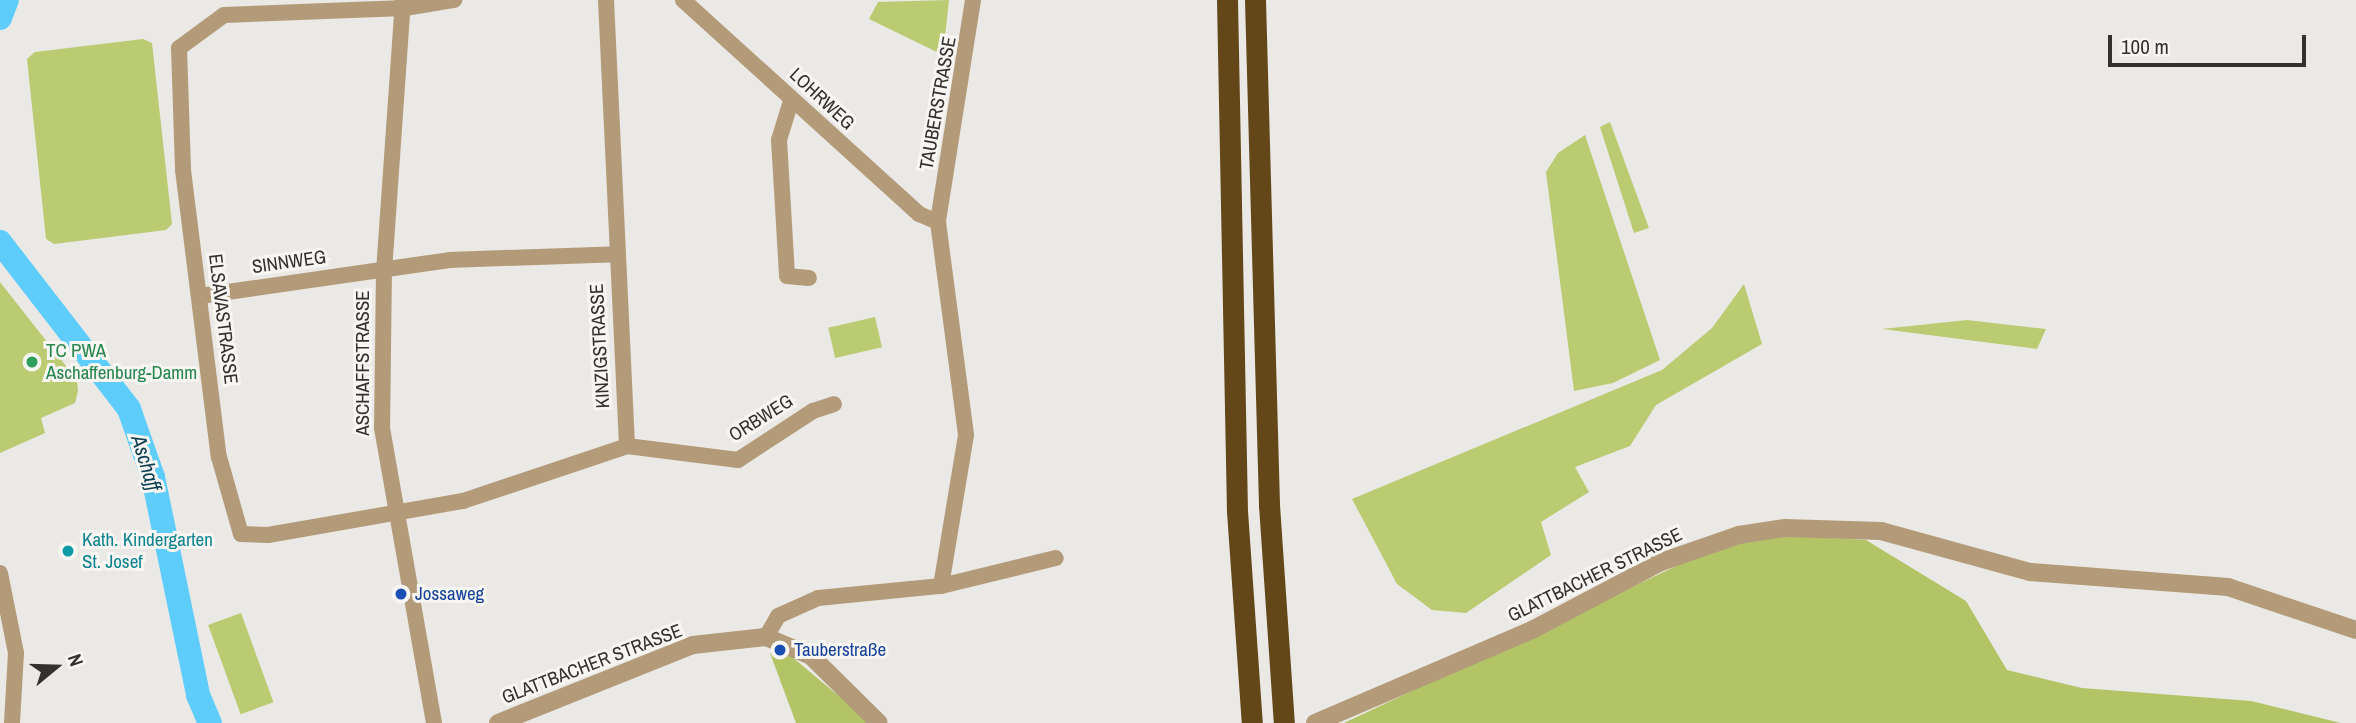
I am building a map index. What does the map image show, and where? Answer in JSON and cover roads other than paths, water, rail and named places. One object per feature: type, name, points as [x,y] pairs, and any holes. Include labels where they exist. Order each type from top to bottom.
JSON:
[{"type":"highway","points":[[1227,0],[1237,511],[1252,723]]},
{"type":"highway","points":[[1255,0],[1257,205],[1284,723]]},
{"type":"street","points":[[223,8],[404,4],[454,0]]},
{"type":"street","name":"KINZIGSTRASSE","points":[[606,0],[627,446]]},
{"type":"street","name":"LOHRWEG","points":[[683,0],[791,101],[919,214],[938,222]]},
{"type":"street","name":"TAUBERSTRASSE","points":[[941,586],[966,435],[938,222],[973,0]]},
{"type":"street","name":"ASCHAFFSTRASSE","points":[[404,4],[384,269],[382,428],[394,515],[434,723]]},
{"type":"street","name":"ELSAVASTRASSE","points":[[223,8],[179,48],[183,170],[219,457],[241,534],[394,515]]},
{"type":"street","points":[[791,101],[779,139],[788,276],[809,278]]},
{"type":"street","points":[[384,269],[617,254]]},
{"type":"street","name":"SINNWEG","points":[[200,296],[384,269]]},
{"type":"street","name":"ORBWEG","points":[[627,446],[738,460],[813,411],[834,404]]},
{"type":"street","points":[[394,515],[474,498],[627,446]]},
{"type":"street","name":"GLATTBACHER STRASSE","points":[[1315,723],[1520,636],[1661,562],[1739,535],[1785,528],[1881,531],[2030,572],[2228,587],[2356,630]]},
{"type":"street","points":[[766,637],[778,616],[818,598],[941,586],[1056,558]]},
{"type":"street","points":[[0,573],[16,653],[9,714]]},
{"type":"street","name":"GLATTBACHER STRASSE","points":[[498,723],[693,645],[766,637],[811,656],[879,723]]},
{"type":"waterway","name":"Aschaff","points":[[0,18],[7,0]]},
{"type":"waterway","name":"Aschaff","points":[[0,242],[129,409],[153,477],[198,695],[210,723]]},
{"type":"place","name":"TC PWA Aschaffenburg-Damm","points":[[32,362]]},
{"type":"place","name":"Kath. Kindergarten St. Josef","points":[[68,551]]},
{"type":"place","name":"Jossaweg","points":[[401,594]]},
{"type":"place","name":"Tauberstraße","points":[[780,650]]}]
